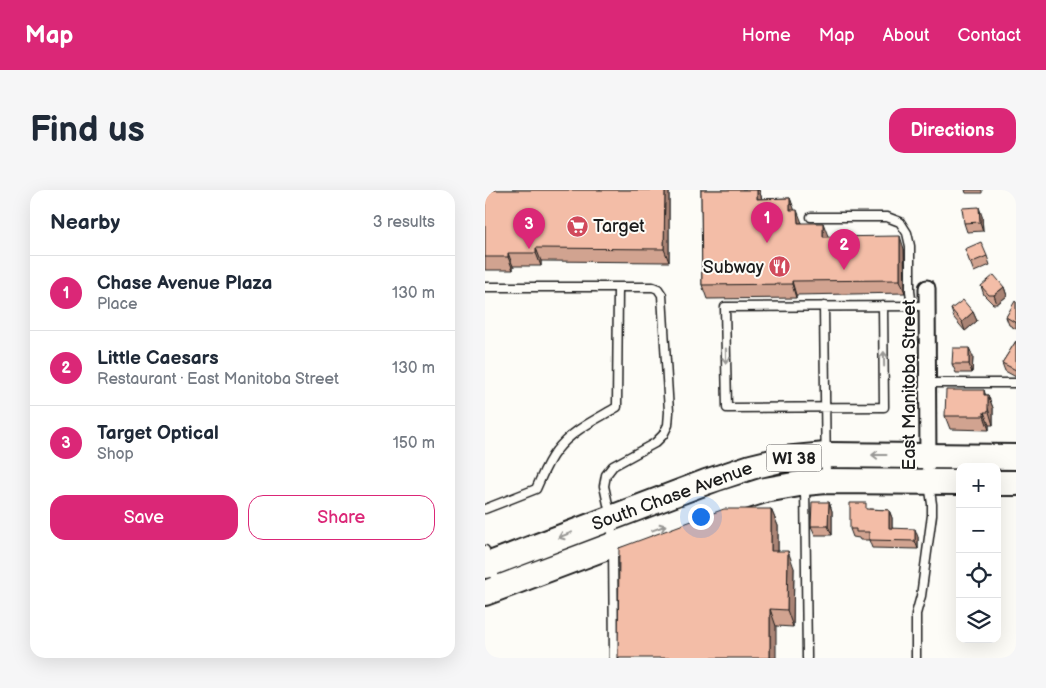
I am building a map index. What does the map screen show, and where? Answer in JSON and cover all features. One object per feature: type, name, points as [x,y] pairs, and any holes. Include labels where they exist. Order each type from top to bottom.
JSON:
[{"type":"main road","name":"South Chase Avenue","points":[[487,560],[611,518],[706,482],[751,467],[784,459],[826,455],[1016,457]]},
{"type":"main road","name":"South Chase Avenue","points":[[492,590],[724,503],[765,490],[816,482],[956,482]]},
{"type":"main road","points":[[1001,483],[1016,483]]},
{"type":"street","name":"East Manitoba Street","points":[[927,288],[919,306],[927,383],[928,482]]},
{"type":"lane","points":[[811,217],[887,217],[900,222],[907,233],[910,246],[910,291],[919,306]]},
{"type":"lane","points":[[485,509],[536,490],[548,463],[565,440],[617,407],[618,286]]},
{"type":"lane","points":[[485,287],[653,287],[658,289],[662,295],[669,412],[668,425],[663,435],[655,443],[613,466],[606,475],[605,486],[611,518],[613,545],[614,658]]},
{"type":"lane","points":[[883,306],[885,407],[727,408],[725,307],[824,306],[883,306],[919,306]]},
{"type":"lane","points":[[807,658],[816,482],[826,455],[824,306]]},
{"type":"lane","points":[[927,383],[1016,383]]},
{"type":"lane","points":[[916,658],[916,614],[921,596],[932,516],[928,482]]},
{"type":"lane","points":[[487,560],[492,590]]},
{"type":"building","name":"Target","points":[[485,190],[665,190],[664,249],[536,248],[536,253],[508,253],[508,257],[485,257]]},
{"type":"building","points":[[701,190],[757,190],[757,199],[790,198],[790,210],[797,210],[798,223],[823,223],[823,237],[900,236],[900,280],[792,281],[792,284],[702,285]]},
{"type":"building","points":[[979,207],[980,222],[964,223],[962,208]]},
{"type":"building","points":[[981,242],[987,256],[970,263],[965,249]]},
{"type":"building","points":[[994,275],[1004,287],[994,295],[989,295],[981,286]]},
{"type":"building","points":[[963,300],[973,312],[962,322],[951,309]]},
{"type":"building","points":[[1016,302],[1016,323],[1006,317]]},
{"type":"building","points":[[1016,341],[1016,370],[1002,363]]},
{"type":"building","points":[[953,348],[969,348],[969,364],[952,364]]},
{"type":"building","points":[[946,390],[984,390],[984,395],[988,395],[988,412],[984,412],[984,416],[945,416]]},
{"type":"building","points":[[812,502],[829,502],[828,526],[811,526]]},
{"type":"building","points":[[850,503],[866,503],[866,509],[889,510],[889,528],[915,529],[915,541],[869,540],[869,532],[856,532],[856,529],[850,529]]},
{"type":"building","points":[[724,509],[771,509],[771,551],[788,551],[787,610],[770,609],[770,658],[618,658],[619,548]]},
{"type":"place","name":"Target","points":[[577,226]]},
{"type":"place","name":"Chase Avenue Plaza","points":[[767,243]]},
{"type":"place","name":"Target Optical","points":[[529,249]]},
{"type":"place","name":"Subway","points":[[780,267]]},
{"type":"place","name":"Little Caesars","points":[[844,270]]}]
